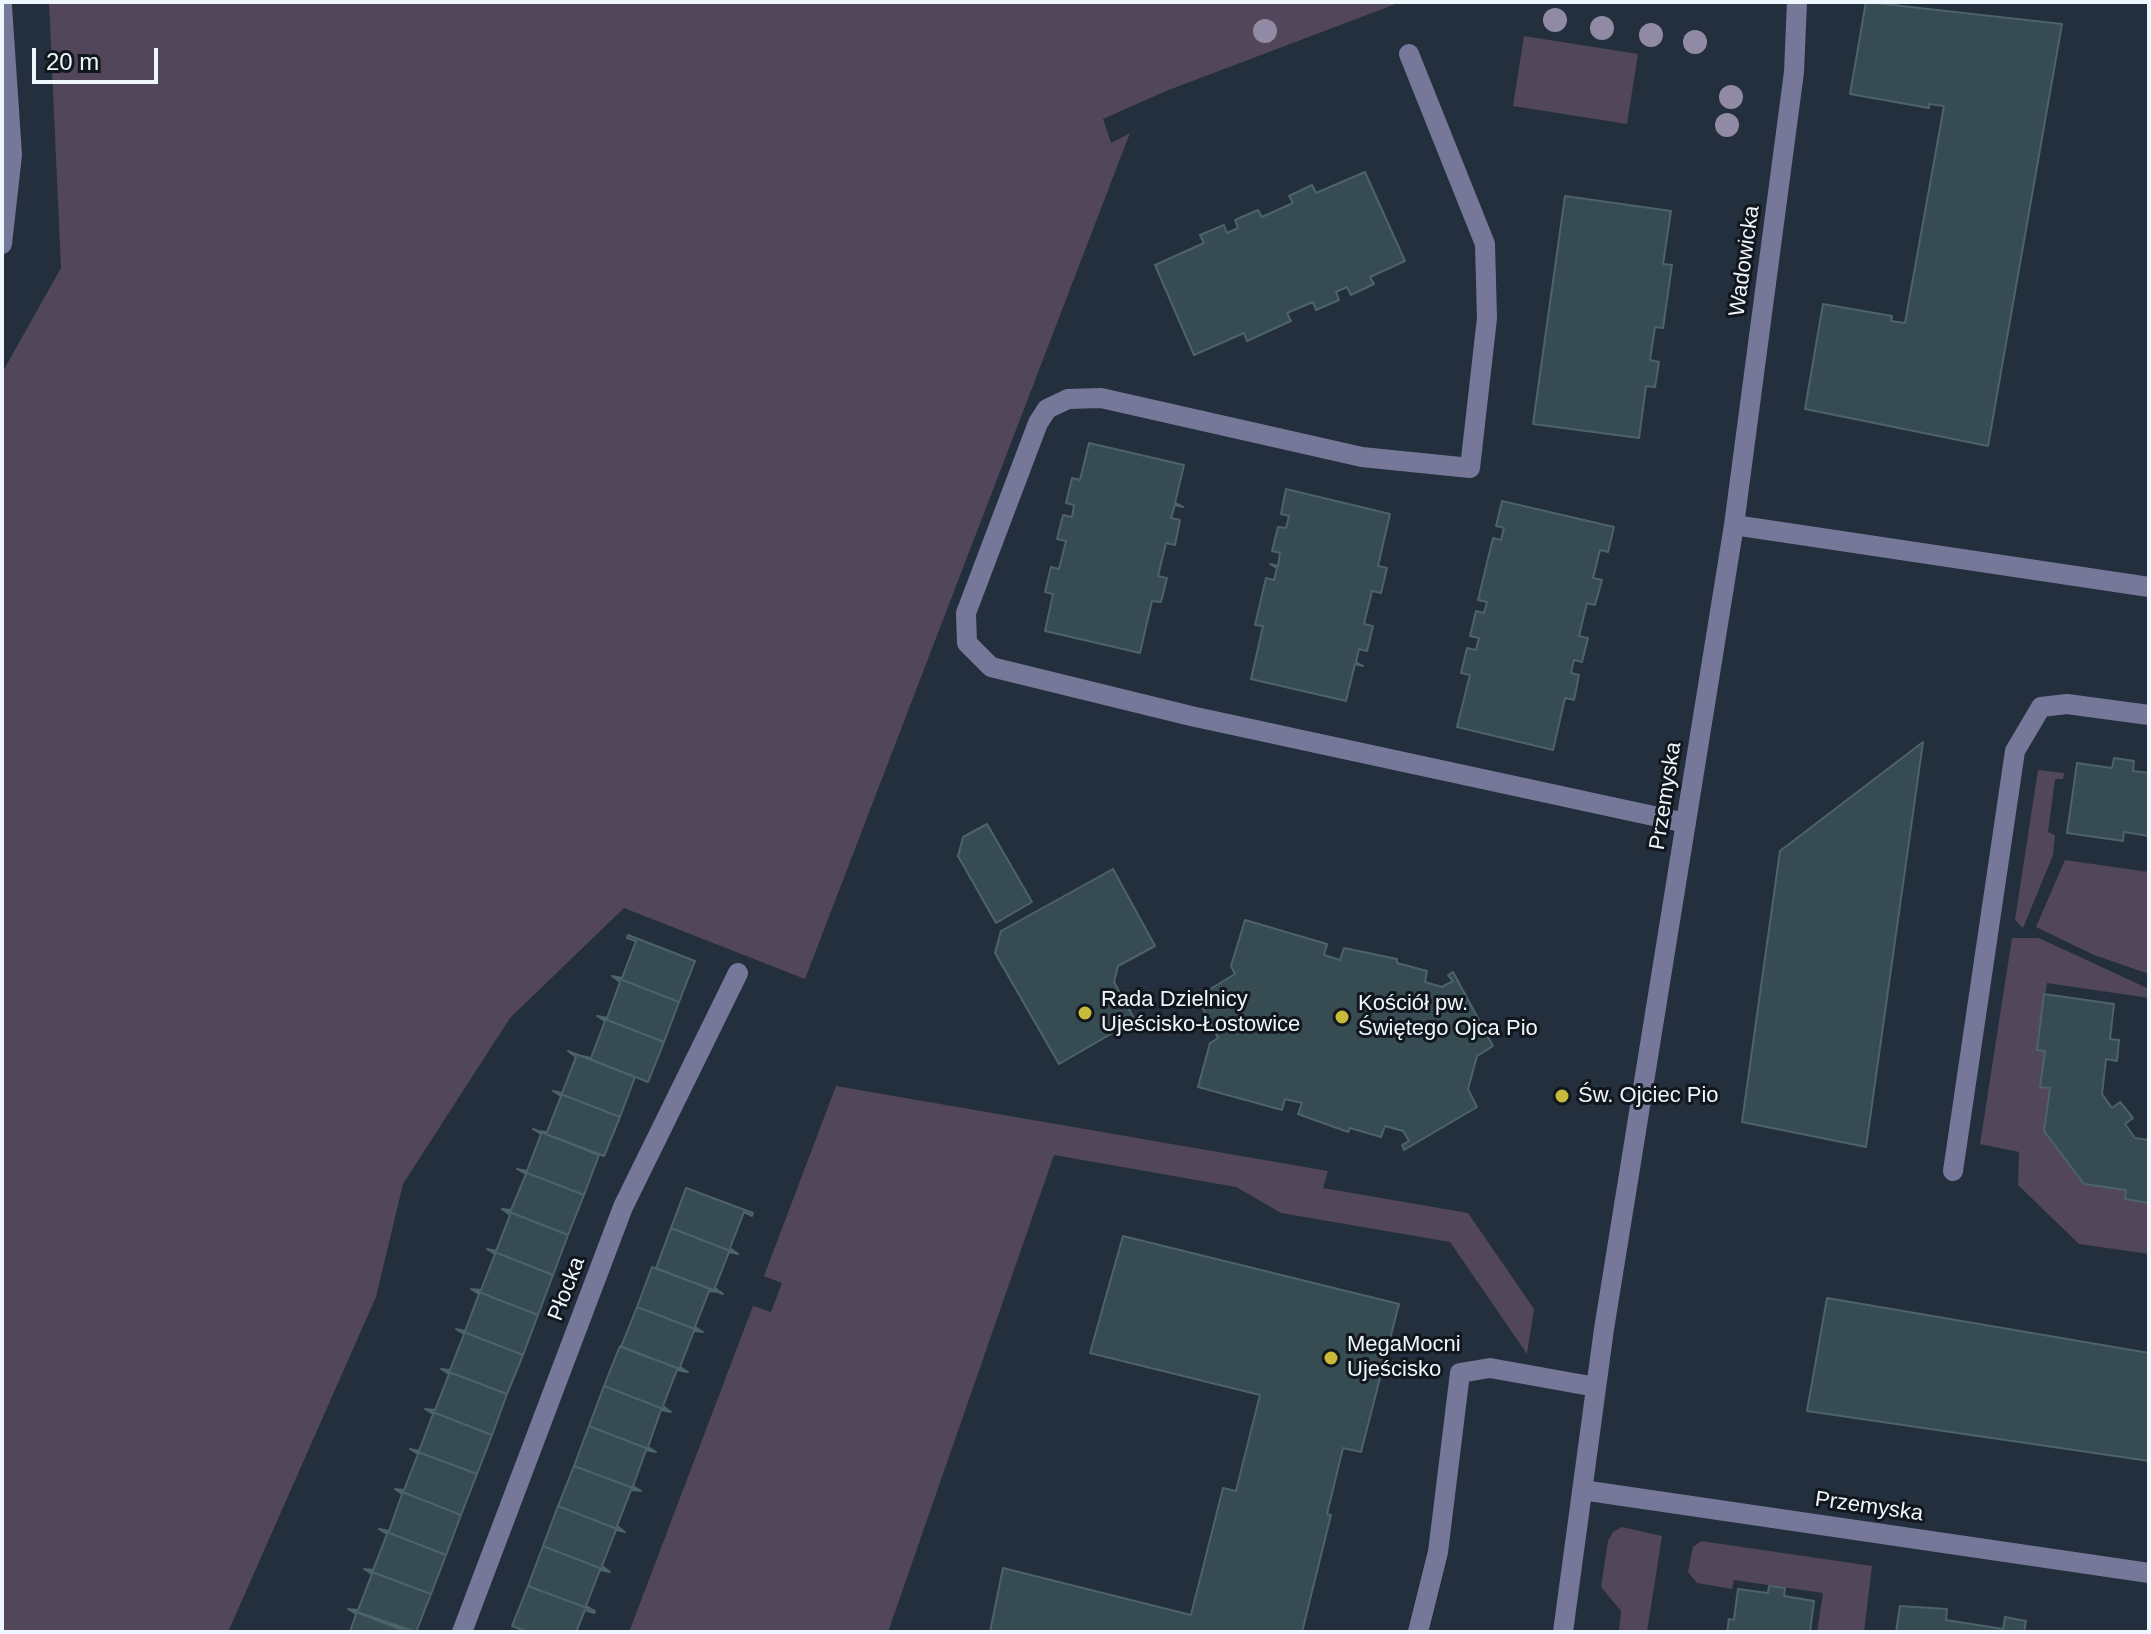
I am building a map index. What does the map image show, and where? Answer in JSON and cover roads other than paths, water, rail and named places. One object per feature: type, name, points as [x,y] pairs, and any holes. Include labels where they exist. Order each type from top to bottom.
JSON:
[{"type":"street","name":"Wadowicka","points":[[1734,525],[1794,72],[1797,2]]},
{"type":"street","points":[[2,6],[12,155],[2,244]]},
{"type":"street","points":[[1409,54],[1485,244],[1487,318],[1470,468],[1362,457],[1101,398],[1068,399],[1047,409],[1038,423],[966,613],[967,643],[991,667],[1191,716],[1686,823]]},
{"type":"street","points":[[1734,525],[2149,587]]},
{"type":"street","name":"Przemyska","points":[[1563,1632],[1596,1387],[1734,525]]},
{"type":"street","points":[[1953,1171],[2015,751],[2041,707],[2067,704],[2149,715]]},
{"type":"street","name":"Płocka","points":[[462,1632],[623,1207],[738,973]]},
{"type":"street","points":[[1418,1632],[1438,1552],[1460,1373],[1490,1368],[1596,1387]]},
{"type":"street","name":"Przemyska","points":[[1582,1490],[2149,1573]]},
{"type":"place","name":"Rada Dzielnicy Ujeścisko-Łostowice","points":[[1085,1013]]},
{"type":"place","name":"Kościół pw. Świętego Ojca Pio","points":[[1342,1017]]},
{"type":"place","name":"Św. Ojciec Pio","points":[[1562,1096]]},
{"type":"place","name":"MegaMocni Ujeścisko","points":[[1331,1358]]}]
